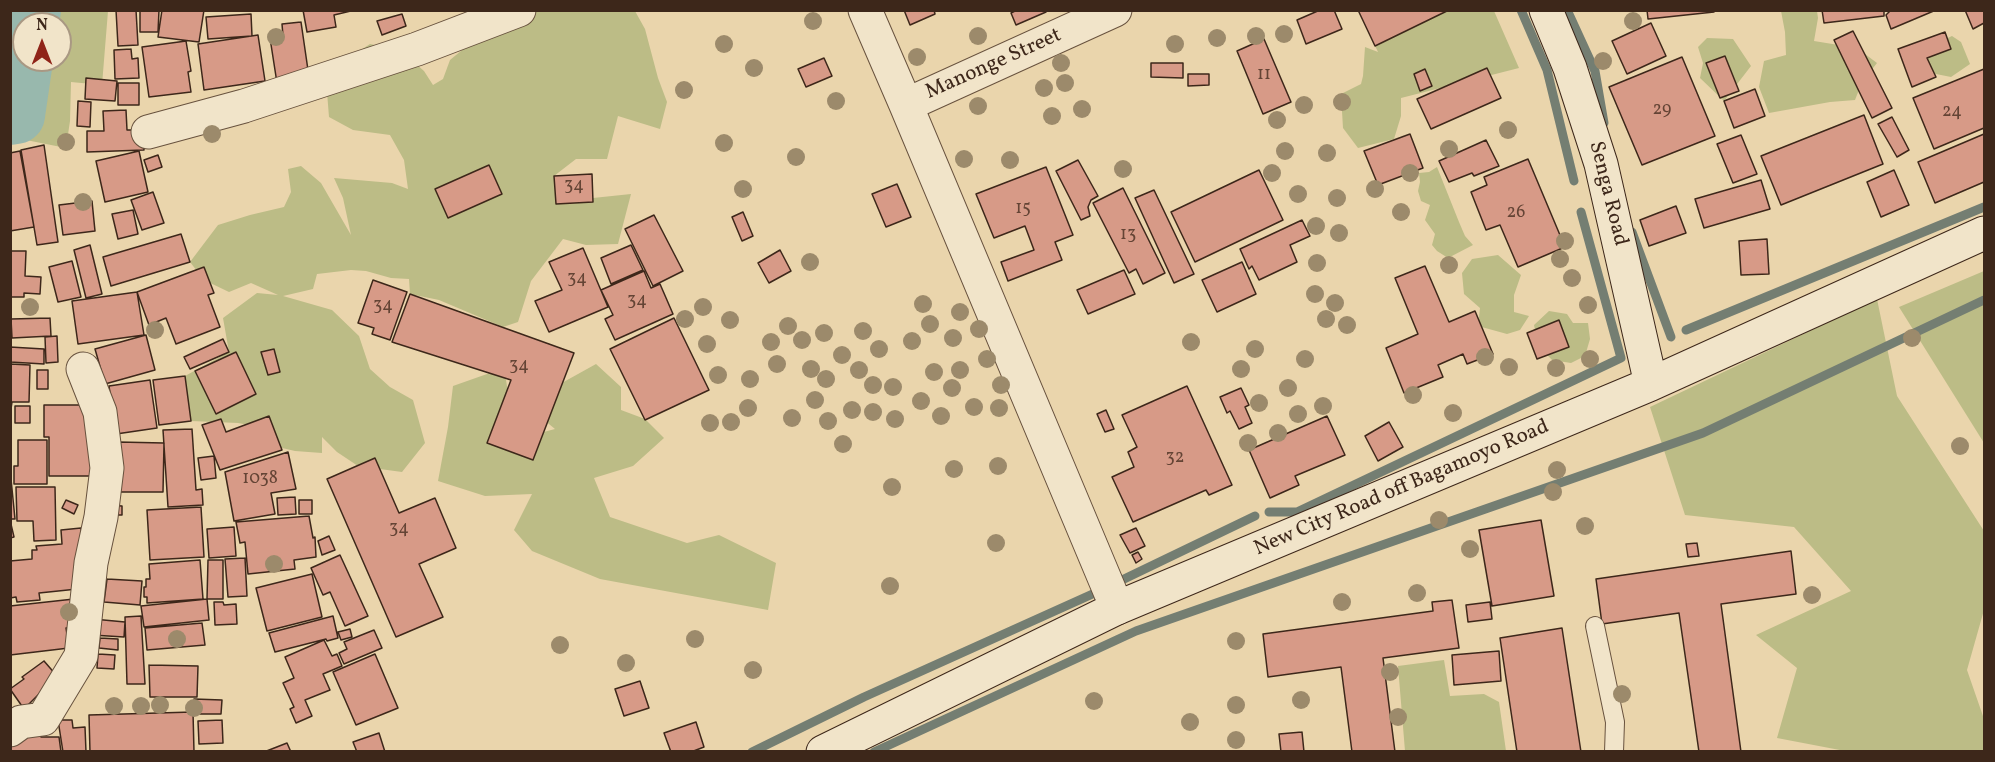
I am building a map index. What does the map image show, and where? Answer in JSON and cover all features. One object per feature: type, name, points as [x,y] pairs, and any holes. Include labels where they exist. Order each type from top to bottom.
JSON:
[{"type":"street","points":[[148,132],[244,106],[417,50],[519,10]]},
{"type":"street","points":[[865,10],[1117,608]]},
{"type":"street","name":"Manonge Street","points":[[906,105],[1116,10]]},
{"type":"street","name":"Senga Road","points":[[1546,10],[1570,68],[1601,164],[1651,384]]},
{"type":"street","name":"New City Road off Bagamoyo Road","points":[[823,752],[1117,608],[1651,384],[1984,233]]},
{"type":"street","points":[[10,730],[21,722],[43,719],[81,656],[91,563],[101,517],[107,468],[100,412],[83,369]]},
{"type":"lane","points":[[1594,626],[1615,722],[1614,752]]},
{"type":"green space","points":[[10,11],[108,11],[102,85],[71,82],[70,121],[66,148],[11,137]]},
{"type":"green space","points":[[488,11],[635,11],[645,29],[667,102],[660,129],[618,116],[607,159],[576,159],[554,176],[565,191],[593,198],[631,194],[618,244],[586,245],[563,239],[531,281],[518,322],[503,327],[439,300],[410,294],[409,279],[391,278],[366,271],[351,270],[317,274],[313,289],[283,296],[332,310],[359,336],[370,369],[390,387],[413,400],[425,443],[402,472],[358,466],[337,452],[322,437],[322,453],[295,451],[265,444],[266,428],[238,423],[191,421],[168,400],[185,376],[229,352],[223,318],[257,293],[278,295],[251,283],[229,292],[204,280],[190,262],[218,225],[284,207],[291,192],[288,169],[301,166],[321,183],[351,235],[343,198],[334,178],[392,183],[408,189],[404,160],[390,135],[353,130],[329,117],[327,92],[344,61],[370,44],[400,50],[424,71],[433,85],[443,79],[450,60],[467,46]]},
{"type":"green space","points":[[1358,11],[1494,11],[1519,68],[1401,98],[1401,116],[1394,139],[1358,148],[1343,128],[1341,94],[1361,84],[1365,47],[1378,52]]},
{"type":"green space","points":[[1781,11],[1817,11],[1814,41],[1857,48],[1877,63],[1862,82],[1855,100],[1769,113],[1759,87],[1764,61],[1786,55]]},
{"type":"green space","points":[[1952,36],[1961,42],[1970,64],[1951,77],[1921,71],[1920,51]]},
{"type":"green space","points":[[1707,38],[1733,39],[1751,66],[1724,101],[1700,78],[1703,63],[1698,47]]},
{"type":"green space","points":[[1437,167],[1465,236],[1473,245],[1448,258],[1432,245],[1435,234],[1425,220],[1430,205],[1421,201],[1418,191],[1419,173],[1429,172]]},
{"type":"green space","points":[[1498,255],[1521,275],[1514,295],[1514,312],[1529,316],[1520,330],[1507,334],[1478,326],[1480,308],[1464,294],[1462,273],[1472,259]]},
{"type":"green space","points":[[1984,271],[1984,443],[1899,307]]},
{"type":"green space","points":[[1877,299],[1897,396],[1984,531],[1984,610],[1967,670],[1984,719],[1984,751],[1845,751],[1777,738],[1797,668],[1756,635],[1851,591],[1794,527],[1685,515],[1650,407]]},
{"type":"green space","points":[[1549,311],[1567,314],[1573,323],[1588,323],[1590,339],[1585,356],[1571,363],[1552,360],[1538,345],[1534,325]]},
{"type":"green space","points":[[596,364],[621,387],[621,410],[645,419],[664,438],[633,466],[594,478],[610,517],[687,543],[719,535],[776,563],[768,610],[600,579],[532,551],[514,530],[532,494],[485,496],[438,481],[453,386],[504,368],[511,410],[521,438],[555,429],[532,410],[560,384]]},
{"type":"green space","points":[[1444,660],[1450,696],[1484,694],[1499,702],[1506,751],[1405,751],[1398,666]]},
{"type":"building","points":[[116,10],[136,10],[138,45],[118,46]]},
{"type":"building","points":[[140,10],[159,10],[158,32],[140,32]]},
{"type":"building","points":[[162,10],[204,10],[199,42],[158,37]]},
{"type":"building","points":[[303,10],[355,10],[334,15],[336,27],[307,32]]},
{"type":"building","points":[[904,10],[934,10],[935,14],[910,25]]},
{"type":"building","points":[[1017,10],[1045,10],[1046,12],[1016,25],[1011,13]]},
{"type":"building","points":[[1320,10],[1334,10],[1342,29],[1306,44],[1297,20]]},
{"type":"building","points":[[1358,10],[1449,10],[1375,46]]},
{"type":"building","points":[[1647,10],[1714,10],[1714,12],[1648,19]]},
{"type":"building","points":[[1822,10],[1884,10],[1884,16],[1824,23]]},
{"type":"building","points":[[1891,10],[1936,10],[1891,29],[1886,15]]},
{"type":"building","points":[[1965,10],[1984,10],[1984,23],[1973,29]]},
{"type":"building","points":[[251,14],[252,36],[208,39],[206,17]]},
{"type":"building","points":[[402,14],[406,26],[382,35],[377,21]]},
{"type":"building","points":[[301,22],[309,77],[277,83],[270,38],[283,36],[282,24]]},
{"type":"building","points":[[1651,23],[1666,56],[1627,74],[1612,41]]},
{"type":"building","points":[[1853,31],[1892,108],[1872,118],[1834,40]]},
{"type":"building","points":[[1945,32],[1951,49],[1927,58],[1936,77],[1912,87],[1898,49]]},
{"type":"building","points":[[258,35],[265,81],[204,90],[198,44]]},
{"type":"building","points":[[1264,39],[1291,102],[1263,114],[1237,51]]},
{"type":"building","points":[[186,41],[191,71],[188,72],[191,92],[149,97],[142,47]]},
{"type":"building","points":[[131,49],[132,59],[138,58],[139,78],[115,79],[114,50]]},
{"type":"building","points":[[1725,56],[1739,91],[1720,98],[1706,63]]},
{"type":"building","points":[[1682,57],[1715,136],[1642,165],[1609,87]]},
{"type":"building","points":[[824,58],[832,76],[806,87],[798,69]]},
{"type":"building","points":[[1151,63],[1183,63],[1183,78],[1151,77]]},
{"type":"building","points":[[1487,68],[1501,98],[1431,129],[1417,99]]},
{"type":"building","points":[[1425,69],[1432,86],[1420,91],[1414,74]]},
{"type":"building","points":[[1984,69],[1984,128],[1934,149],[1913,98]]},
{"type":"building","points":[[1188,74],[1209,74],[1209,85],[1188,86]]},
{"type":"building","points":[[86,78],[117,81],[115,101],[85,99]]},
{"type":"building","points":[[118,83],[139,83],[139,105],[118,105]]},
{"type":"building","points":[[1755,89],[1765,116],[1734,128],[1724,101]]},
{"type":"building","points":[[78,101],[91,102],[90,127],[77,126]]},
{"type":"building","points":[[126,110],[127,130],[143,130],[144,150],[87,152],[87,131],[104,131],[103,111]]},
{"type":"building","points":[[1864,115],[1883,164],[1781,205],[1761,156]]},
{"type":"building","points":[[1892,117],[1909,150],[1897,157],[1878,124]]},
{"type":"building","points":[[1410,134],[1423,168],[1378,185],[1364,151]]},
{"type":"building","points":[[1984,134],[1984,182],[1935,203],[1918,162]]},
{"type":"building","points":[[1741,135],[1757,174],[1733,183],[1717,144]]},
{"type":"building","points":[[1486,140],[1499,166],[1474,176],[1472,173],[1449,182],[1439,161]]},
{"type":"building","points":[[44,145],[58,242],[37,245],[21,150]]},
{"type":"building","points":[[20,151],[34,227],[10,231],[10,153]]},
{"type":"building","points":[[139,151],[148,192],[105,202],[96,161]]},
{"type":"building","points":[[158,155],[162,167],[148,172],[144,160]]},
{"type":"building","points":[[1528,159],[1565,247],[1518,267],[1500,225],[1486,230],[1471,192],[1487,185],[1484,177]]},
{"type":"building","points":[[1078,160],[1098,196],[1091,200],[1088,207],[1090,216],[1081,220],[1056,171]]},
{"type":"building","points":[[489,165],[502,194],[448,218],[435,189]]},
{"type":"building","points":[[1046,167],[1073,235],[1055,242],[1062,260],[1008,281],[1001,262],[1034,250],[1025,226],[994,238],[976,194]]},
{"type":"building","points":[[1259,170],[1283,220],[1195,262],[1171,212]]},
{"type":"building","points":[[1894,170],[1909,205],[1881,217],[1867,182]]},
{"type":"building","points":[[592,174],[593,202],[556,204],[554,176]]},
{"type":"building","points":[[1761,180],[1770,209],[1704,228],[1695,199]]},
{"type":"building","points":[[897,184],[911,217],[886,227],[872,194]]},
{"type":"building","points":[[1123,188],[1165,273],[1143,284],[1136,269],[1129,273],[1093,203]]},
{"type":"building","points":[[1154,190],[1194,274],[1174,283],[1135,198]]},
{"type":"building","points":[[153,192],[164,223],[142,230],[131,200]]},
{"type":"building","points":[[92,201],[95,231],[63,235],[59,205]]},
{"type":"building","points":[[1676,206],[1686,233],[1649,246],[1640,220]]},
{"type":"building","points":[[133,210],[138,234],[118,239],[112,214]]},
{"type":"building","points":[[743,212],[753,236],[742,241],[732,217]]},
{"type":"building","points":[[654,215],[683,271],[653,286],[625,229]]},
{"type":"building","points":[[1302,220],[1310,236],[1290,245],[1297,262],[1259,280],[1252,266],[1249,269],[1240,249]]},
{"type":"building","points":[[181,234],[190,262],[111,286],[103,257]]},
{"type":"building","points":[[1767,239],[1769,274],[1741,275],[1739,241]]},
{"type":"building","points":[[90,245],[102,294],[86,298],[74,250]]},
{"type":"building","points":[[631,245],[643,270],[611,284],[601,258]]},
{"type":"building","points":[[583,248],[608,307],[549,332],[535,301],[562,290],[549,262]]},
{"type":"building","points":[[780,250],[791,271],[769,283],[758,263]]},
{"type":"building","points":[[10,251],[26,251],[25,276],[41,277],[40,294],[24,293],[24,297],[10,297]]},
{"type":"building","points":[[72,261],[81,297],[58,302],[49,267]]},
{"type":"building","points":[[1242,262],[1256,294],[1217,312],[1202,280]]},
{"type":"building","points":[[1425,266],[1449,322],[1475,311],[1493,354],[1467,364],[1463,354],[1438,365],[1443,377],[1404,393],[1386,348],[1418,334],[1395,278]]},
{"type":"building","points":[[204,267],[214,293],[208,295],[220,327],[176,344],[166,318],[149,325],[137,292]]},
{"type":"building","points":[[1124,270],[1135,294],[1088,314],[1077,290]]},
{"type":"building","points":[[644,271],[651,288],[660,284],[673,314],[615,340],[605,319],[613,315],[601,290]]},
{"type":"building","points":[[373,280],[407,292],[390,340],[372,334],[374,328],[358,323]]},
{"type":"building","points":[[137,292],[144,335],[78,344],[72,301]]},
{"type":"building","points":[[410,294],[574,353],[533,460],[487,443],[511,380],[392,342]]},
{"type":"building","points":[[50,318],[51,336],[12,338],[11,319]]},
{"type":"building","points":[[674,318],[709,390],[645,420],[610,349]]},
{"type":"building","points":[[1559,320],[1569,347],[1537,359],[1527,333]]},
{"type":"building","points":[[146,335],[155,370],[105,384],[95,349]]},
{"type":"building","points":[[57,336],[58,362],[46,363],[45,337]]},
{"type":"building","points":[[223,339],[229,352],[190,369],[184,357]]},
{"type":"building","points":[[10,347],[44,349],[44,364],[10,362]]},
{"type":"building","points":[[274,349],[280,372],[268,375],[261,352]]},
{"type":"building","points":[[236,352],[256,394],[216,414],[195,371]]},
{"type":"building","points":[[10,364],[30,365],[29,402],[12,402],[11,409]]},
{"type":"building","points":[[37,370],[48,370],[48,389],[37,389]]},
{"type":"building","points":[[185,376],[191,421],[159,425],[153,380]]},
{"type":"building","points":[[150,380],[157,428],[116,434],[109,386]]},
{"type":"building","points":[[1187,386],[1232,485],[1209,495],[1206,490],[1133,522],[1112,477],[1134,467],[1128,452],[1137,447],[1122,415]]},
{"type":"building","points":[[1241,388],[1249,405],[1245,407],[1252,423],[1239,429],[1230,411],[1227,413],[1220,397]]},
{"type":"building","points":[[44,405],[94,405],[94,476],[49,476],[49,437],[44,437]]},
{"type":"building","points":[[15,406],[30,406],[30,423],[15,423]]},
{"type":"building","points":[[1106,410],[1114,429],[1105,432],[1097,414]]},
{"type":"building","points":[[269,416],[282,450],[220,470],[202,425],[221,419],[226,432]]},
{"type":"building","points":[[1327,416],[1345,455],[1295,476],[1299,485],[1270,498],[1249,450]]},
{"type":"building","points":[[1389,422],[1403,447],[1378,461],[1365,436]]},
{"type":"building","points":[[192,429],[196,490],[202,489],[203,505],[168,507],[163,430]]},
{"type":"building","points":[[18,440],[47,440],[47,484],[14,484],[14,466],[18,466]]},
{"type":"building","points":[[118,442],[164,443],[163,492],[117,492]]},
{"type":"building","points":[[288,452],[296,489],[271,493],[275,514],[234,521],[225,472]]},
{"type":"building","points":[[214,456],[216,478],[201,480],[198,458]]},
{"type":"building","points":[[375,458],[399,513],[435,498],[456,548],[419,564],[443,617],[396,637],[327,479]]},
{"type":"building","points":[[10,469],[15,519],[10,519]]},
{"type":"building","points":[[16,487],[55,487],[56,540],[34,541],[33,521],[17,521]]},
{"type":"building","points":[[295,497],[296,514],[278,515],[277,498]]},
{"type":"building","points":[[66,500],[78,505],[74,514],[62,508]]},
{"type":"building","points":[[299,500],[312,500],[312,514],[299,514]]},
{"type":"building","points":[[106,505],[122,506],[122,515],[106,515]]},
{"type":"building","points":[[201,507],[204,557],[150,560],[147,510]]},
{"type":"building","points":[[309,516],[313,538],[315,537],[316,557],[294,560],[295,569],[248,574],[245,542],[240,543],[236,522]]},
{"type":"building","points":[[10,520],[14,537],[10,538]]},
{"type":"building","points":[[1541,520],[1554,596],[1492,606],[1479,530]]},
{"type":"building","points":[[234,527],[236,556],[209,558],[207,529]]},
{"type":"building","points":[[81,528],[87,588],[39,593],[40,600],[17,602],[16,597],[10,598],[10,561],[32,559],[32,550],[37,550],[36,546],[62,544],[61,530]]},
{"type":"building","points":[[1136,528],[1145,546],[1130,553],[1120,535]]},
{"type":"building","points":[[329,536],[335,550],[322,555],[318,541]]},
{"type":"building","points":[[1697,543],[1699,556],[1688,557],[1686,544]]},
{"type":"building","points":[[1791,551],[1796,594],[1721,604],[1741,752],[1699,752],[1679,613],[1602,624],[1596,579]]},
{"type":"building","points":[[1138,552],[1142,559],[1136,563],[1132,555]]},
{"type":"building","points":[[340,555],[368,616],[345,626],[330,592],[323,595],[311,568]]},
{"type":"building","points":[[245,558],[247,596],[228,597],[225,559]]},
{"type":"building","points":[[200,560],[203,599],[147,603],[147,597],[144,597],[144,587],[146,587],[146,579],[150,579],[149,564]]},
{"type":"building","points":[[208,560],[223,560],[223,599],[207,599]]},
{"type":"building","points":[[312,574],[322,617],[267,631],[256,588]]},
{"type":"building","points":[[107,579],[142,581],[140,605],[104,602]]},
{"type":"building","points":[[74,599],[77,627],[66,628],[69,648],[10,655],[10,606]]},
{"type":"building","points":[[207,599],[209,620],[144,627],[141,606]]},
{"type":"building","points":[[1452,600],[1459,648],[1383,658],[1395,752],[1352,752],[1341,667],[1268,677],[1263,634],[1433,611],[1432,602]]},
{"type":"building","points":[[214,602],[223,602],[224,605],[236,604],[237,624],[215,625]]},
{"type":"building","points":[[1490,602],[1492,619],[1468,622],[1466,605]]},
{"type":"building","points":[[141,616],[145,684],[127,684],[125,617]]},
{"type":"building","points":[[333,616],[338,638],[275,652],[269,633]]},
{"type":"building","points":[[93,619],[125,622],[124,637],[92,635]]},
{"type":"building","points":[[202,623],[205,645],[147,650],[145,628]]},
{"type":"building","points":[[1562,628],[1581,752],[1517,752],[1500,638]]},
{"type":"building","points":[[350,629],[352,637],[341,640],[338,632]]},
{"type":"building","points":[[374,630],[382,648],[344,664],[339,653],[347,649],[344,642]]},
{"type":"building","points":[[100,638],[118,639],[118,650],[99,648]]},
{"type":"building","points":[[324,640],[332,656],[337,654],[342,666],[323,674],[330,690],[305,700],[312,716],[296,723],[290,709],[294,707],[283,683],[294,678],[285,657]]},
{"type":"building","points":[[1499,651],[1501,681],[1454,685],[1452,655]]},
{"type":"building","points":[[98,654],[115,655],[114,669],[97,668]]},
{"type":"building","points":[[375,654],[398,708],[356,725],[333,672]]},
{"type":"building","points":[[44,661],[57,676],[24,709],[10,689]]},
{"type":"building","points":[[149,665],[198,666],[197,697],[150,697]]},
{"type":"building","points":[[640,681],[649,708],[624,716],[615,689]]},
{"type":"building","points":[[194,699],[222,700],[221,714],[194,714]]},
{"type":"building","points":[[193,712],[194,752],[90,752],[89,715]]},
{"type":"building","points":[[58,720],[72,720],[73,728],[85,727],[86,752],[63,752]]},
{"type":"building","points":[[222,720],[223,743],[199,744],[198,721]]},
{"type":"building","points":[[696,722],[704,747],[691,752],[671,752],[664,733]]},
{"type":"building","points":[[41,732],[41,737],[59,737],[61,752],[10,752],[10,740]]},
{"type":"building","points":[[1302,732],[1304,752],[1281,752],[1279,734]]},
{"type":"building","points":[[379,733],[385,752],[357,752],[353,742]]},
{"type":"building","points":[[287,743],[291,752],[264,752]]},
{"type":"waterway","points":[[1521,10],[1547,70],[1574,181]]},
{"type":"waterway","points":[[1567,10],[1595,71],[1604,123]]},
{"type":"waterway","points":[[10,116],[16,115],[22,72]]},
{"type":"waterway","points":[[1686,330],[1984,207]]},
{"type":"waterway","points":[[1269,512],[1297,512],[1621,358],[1581,212]]},
{"type":"waterway","points":[[1632,232],[1671,337]]},
{"type":"waterway","points":[[874,752],[1136,631],[1703,433],[1984,300]]},
{"type":"waterway","points":[[1122,580],[1255,516]]},
{"type":"waterway","points":[[752,752],[864,697],[1097,592]]}]
